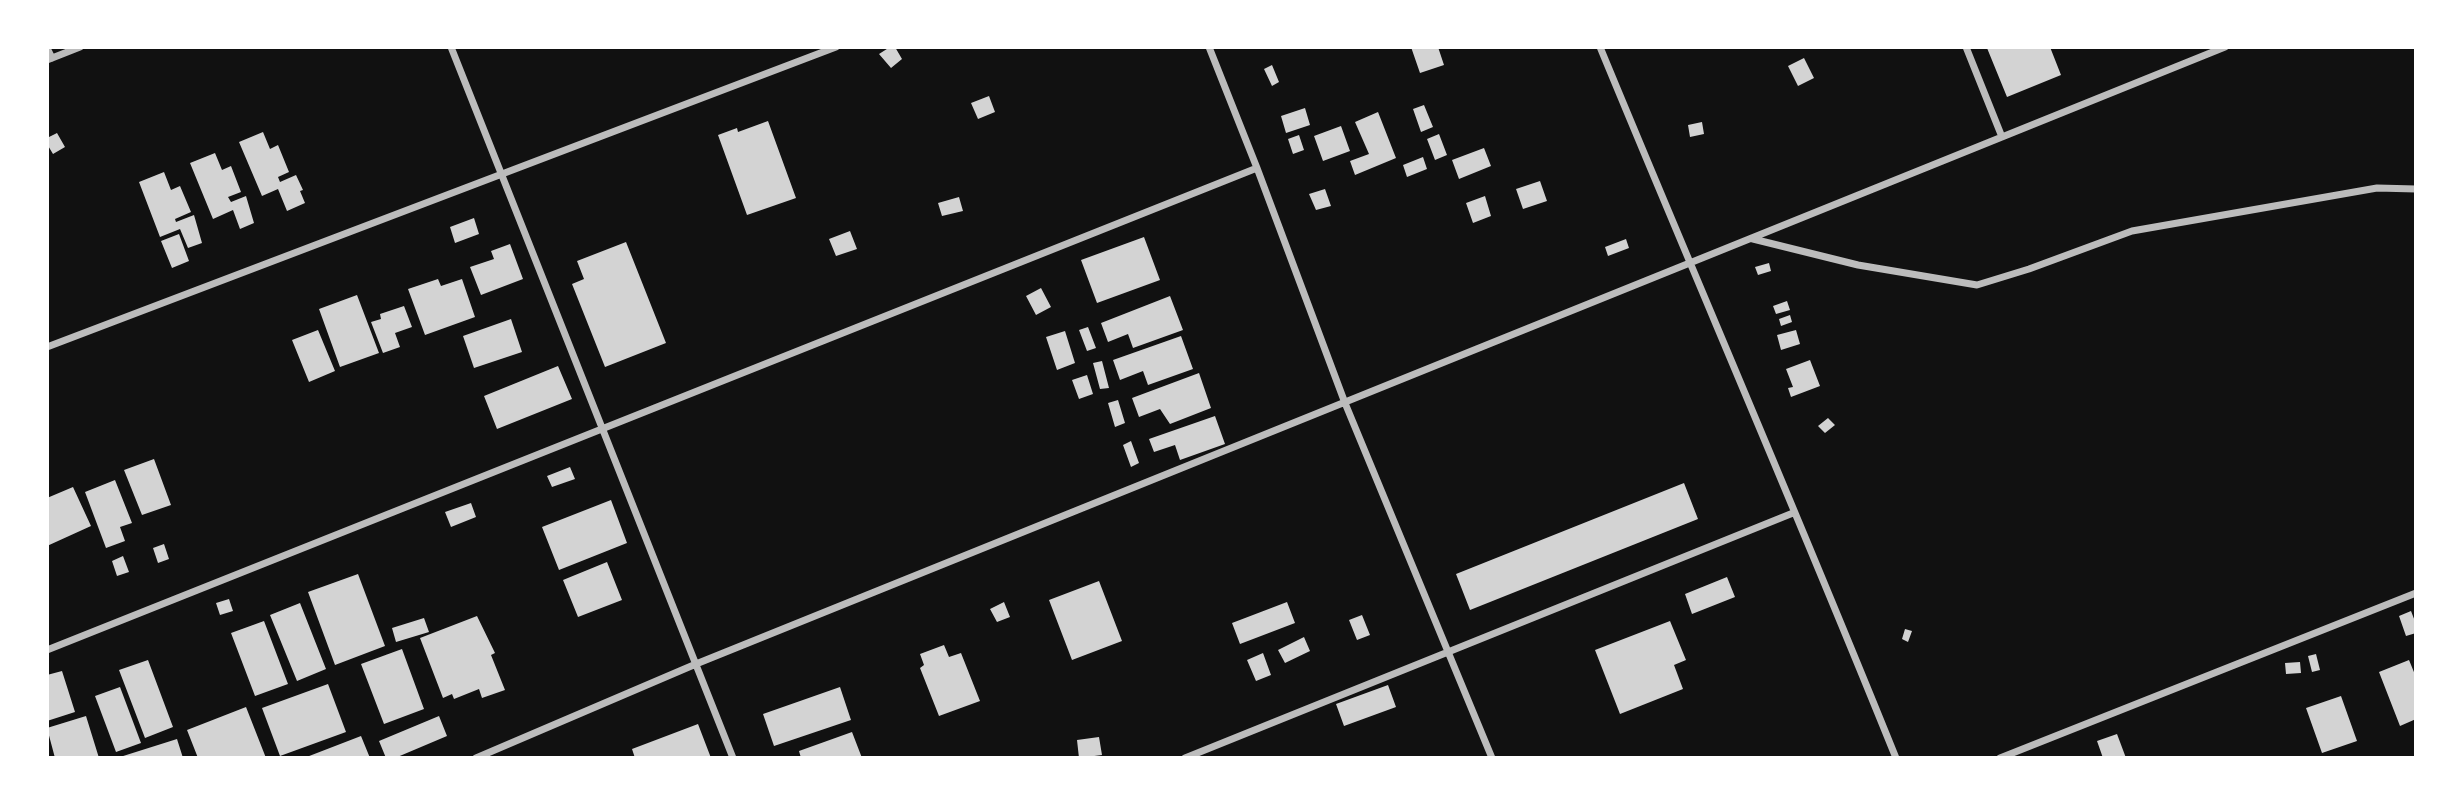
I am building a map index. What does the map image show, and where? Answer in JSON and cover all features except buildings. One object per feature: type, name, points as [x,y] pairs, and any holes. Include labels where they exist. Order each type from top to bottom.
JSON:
[{"type":"street","points":[[47,48],[49,59],[80,47]]},
{"type":"street","points":[[451,47],[733,758]]},
{"type":"street","points":[[47,347],[836,47]]},
{"type":"street","points":[[1209,47],[1345,403],[1492,758]]},
{"type":"street","points":[[1600,47],[1896,758]]},
{"type":"street","points":[[1966,47],[2002,137]]},
{"type":"street","points":[[476,758],[696,664],[2225,47]]},
{"type":"street","points":[[47,650],[1257,169]]},
{"type":"street","points":[[1752,239],[1858,265],[1977,285],[2132,231],[2377,188],[2416,189]]},
{"type":"street","points":[[1185,758],[1793,513]]},
{"type":"street","points":[[2000,758],[2416,593]]}]
